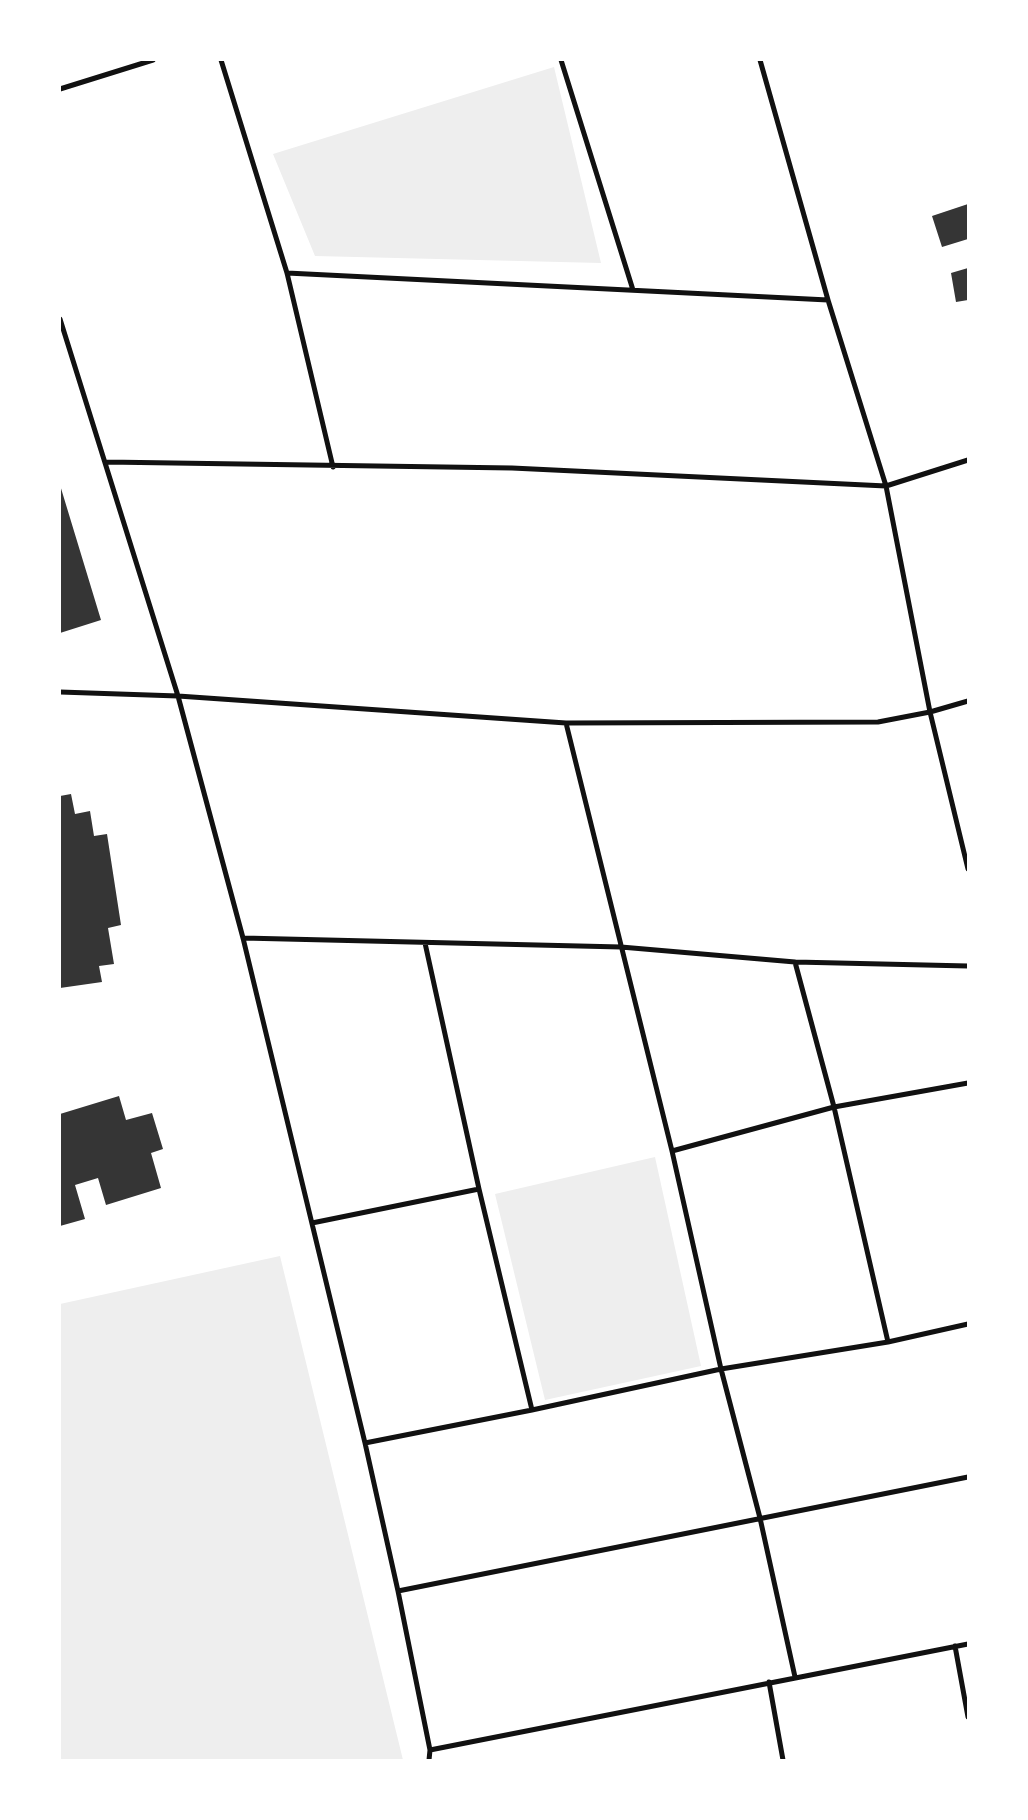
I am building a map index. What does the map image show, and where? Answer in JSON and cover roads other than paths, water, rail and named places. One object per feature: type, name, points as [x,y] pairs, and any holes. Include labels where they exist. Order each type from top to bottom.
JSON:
[{"type":"street","points":[[60,89],[153,60]]},
{"type":"street","points":[[221,60],[287,273],[333,467]]},
{"type":"street","points":[[560,60],[633,290]]},
{"type":"street","points":[[760,60],[828,300],[886,486],[930,712],[968,869]]},
{"type":"street","points":[[287,273],[828,300]]},
{"type":"street","points":[[60,319],[178,696],[243,938],[365,1443],[398,1591],[430,1750],[429,1760]]},
{"type":"street","points":[[106,462],[333,467],[512,468],[886,486],[968,460]]},
{"type":"street","points":[[60,692],[178,696],[566,722],[878,722],[930,712],[968,701]]},
{"type":"street","points":[[566,722],[672,1151],[721,1369],[760,1518],[795,1677]]},
{"type":"street","points":[[243,938],[621,947],[796,962],[968,966]]},
{"type":"street","points":[[425,943],[479,1189],[532,1410]]},
{"type":"street","points":[[796,962],[834,1107],[888,1342]]},
{"type":"street","points":[[672,1151],[834,1107],[968,1083]]},
{"type":"street","points":[[312,1223],[479,1189]]},
{"type":"street","points":[[365,1443],[532,1410],[721,1369],[888,1342],[968,1324]]},
{"type":"street","points":[[398,1591],[968,1477]]},
{"type":"street","points":[[430,1750],[968,1644]]},
{"type":"street","points":[[955,1646],[968,1717]]},
{"type":"street","points":[[769,1682],[783,1760]]}]
